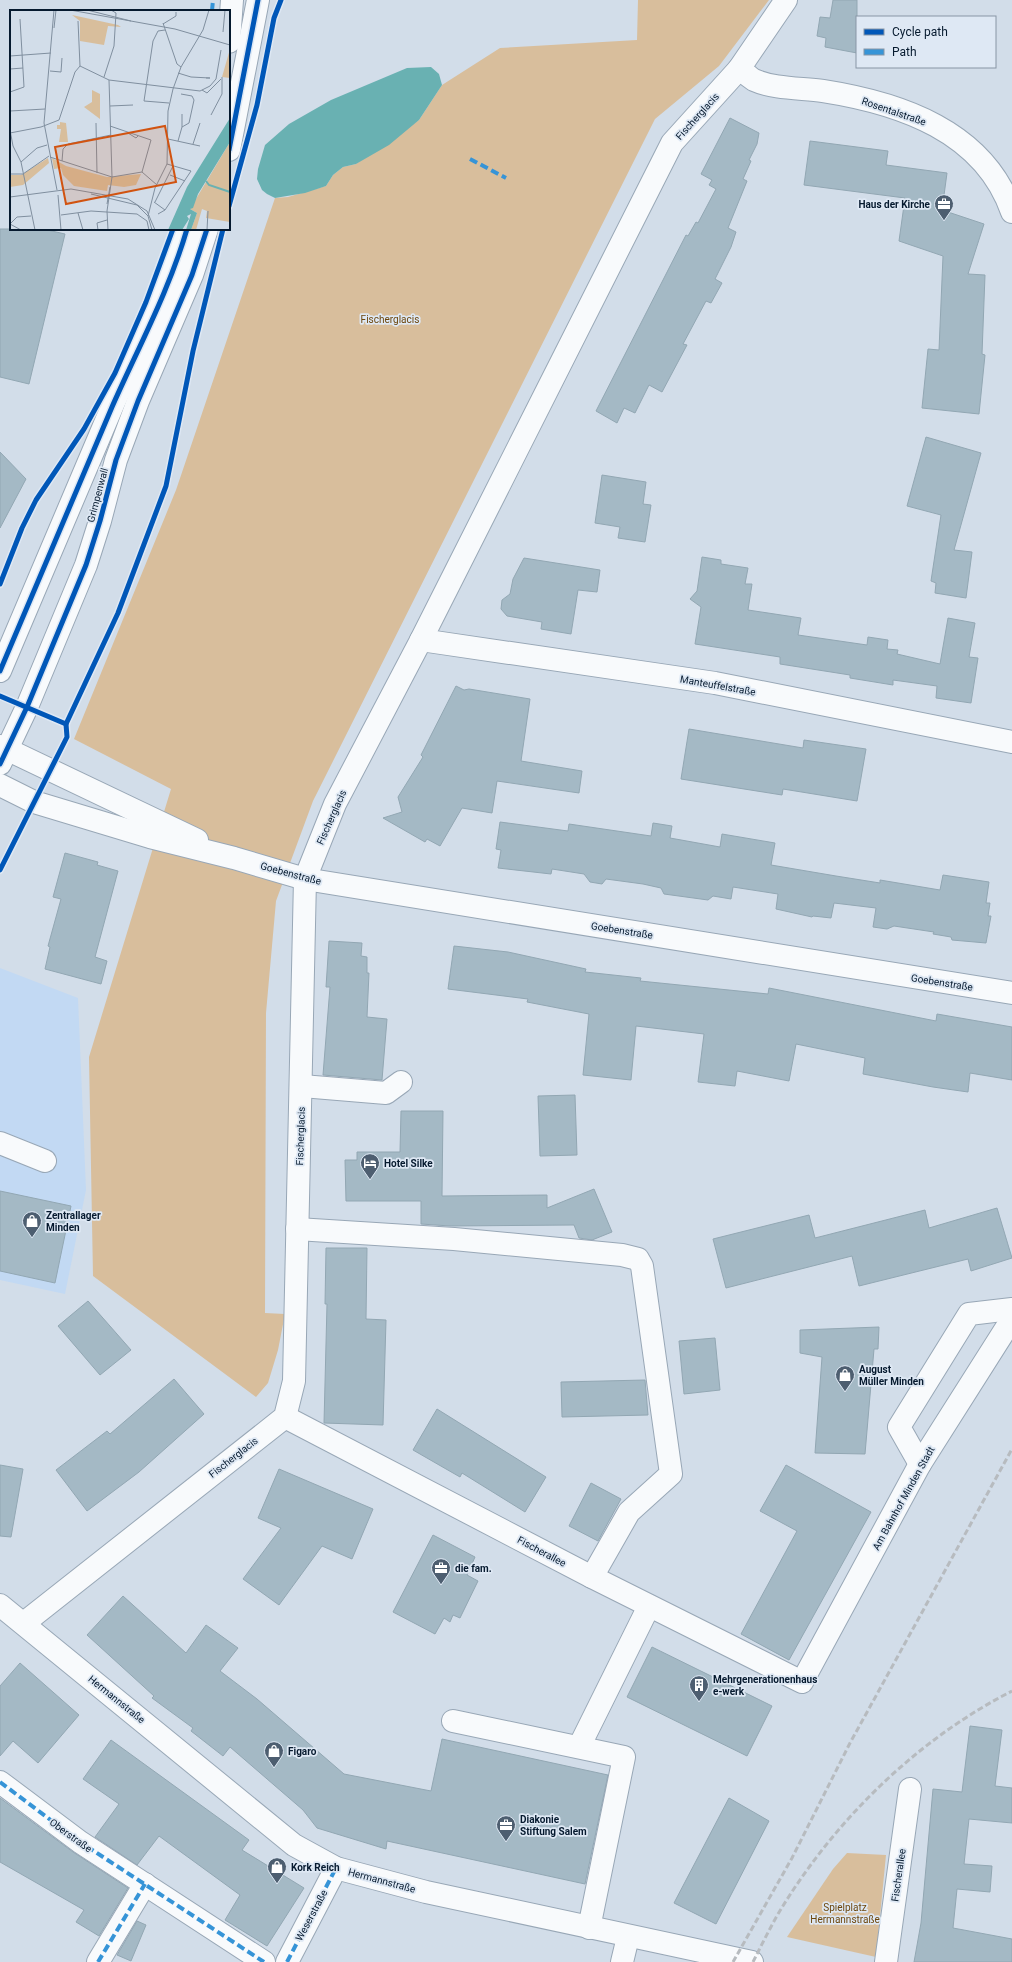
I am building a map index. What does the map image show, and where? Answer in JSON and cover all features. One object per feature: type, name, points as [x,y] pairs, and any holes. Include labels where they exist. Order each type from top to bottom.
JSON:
[{"type":"street","points":[[230,28],[232,0]]},
{"type":"street","points":[[230,145],[258,0]]},
{"type":"street","name":"Fischerglacis","points":[[24,1623],[285,1417],[294,1381],[302,1086],[305,879],[335,804],[421,640],[672,143],[740,69],[786,0]]},
{"type":"street","name":"Rosentalstraße","points":[[740,69],[754,80],[770,84],[852,97],[910,114],[933,124],[953,135],[971,148],[992,174],[1012,212]]},
{"type":"street","name":"Grimpenwall","points":[[0,671],[113,405],[147,333],[171,277],[187,230]]},
{"type":"street","name":"Grimpenwall","points":[[2,753],[27,708],[86,564],[100,521],[116,460],[138,401],[192,275],[207,230]]},
{"type":"street","name":"Manteuffelstraße","points":[[421,640],[715,683],[1012,742]]},
{"type":"street","name":"Goebenstraße","points":[[2,753],[69,777],[234,858]]},
{"type":"street","name":"Goebenstraße","points":[[0,785],[41,804],[150,837],[234,858],[305,879],[1012,993]]},
{"type":"street","points":[[302,1086],[386,1093],[401,1082]]},
{"type":"street","points":[[0,1143],[45,1160]]},
{"type":"street","points":[[297,1229],[454,1239],[622,1255],[638,1259],[642,1266],[671,1474],[629,1512],[592,1577]]},
{"type":"street","points":[[920,1464],[899,1427],[969,1314],[1012,1309]]},
{"type":"street","name":"Am Bahnhof Minden Stadt","points":[[802,1682],[920,1464],[1012,1319]]},
{"type":"street","name":"Fischerallee","points":[[285,1417],[592,1577],[802,1682]]},
{"type":"street","name":"Hermannstraße","points":[[0,1605],[24,1623],[294,1845],[336,1868],[426,1892],[628,1937],[752,1962]]},
{"type":"street","points":[[579,1747],[649,1606]]},
{"type":"street","points":[[453,1721],[624,1757],[588,1928]]},
{"type":"street","name":"Oberstraße","points":[[0,1782],[80,1842],[264,1962]]},
{"type":"street","name":"Fischerallee","points":[[886,1962],[910,1789]]},
{"type":"street","name":"Weserstraße","points":[[287,1962],[336,1868]]},
{"type":"street","points":[[98,1962],[145,1884]]},
{"type":"street","points":[[622,1962],[628,1937]]},
{"type":"shaded area","points":[[431,67],[439,74],[442,85],[419,120],[389,145],[356,164],[343,167],[333,175],[326,186],[305,193],[275,198],[262,190],[257,179],[258,169],[265,145],[289,124],[331,100],[407,68]]},
{"type":"shaded area","points":[[0,968],[78,998],[86,1190],[65,1294],[0,1280]]},
{"type":"green space","name":"Fischerglacis","points":[[638,0],[769,0],[719,66],[655,119],[313,801],[276,901],[266,1013],[265,1313],[285,1314],[278,1350],[268,1383],[256,1397],[93,1276],[89,1057],[171,789],[74,739],[176,490],[275,198],[288,197],[326,186],[333,175],[343,167],[356,164],[419,120],[442,85],[500,48],[637,40]]},
{"type":"green space","name":"Spielplatz Hermannstraße","points":[[847,1853],[886,1855],[876,1957],[787,1937],[833,1869]]},
{"type":"building","points":[[833,0],[857,0],[856,53],[825,47],[826,38],[817,36],[820,17],[830,18]]},
{"type":"building","points":[[730,118],[759,133],[757,144],[749,160],[751,161],[743,179],[747,181],[728,228],[736,232],[731,247],[715,279],[722,283],[711,303],[706,301],[683,344],[687,345],[662,392],[649,385],[635,413],[624,408],[617,423],[596,411],[686,235],[688,236],[696,222],[698,223],[716,189],[709,185],[712,180],[701,174]]},
{"type":"building","points":[[810,141],[888,151],[886,165],[947,173],[942,210],[984,224],[968,274],[985,275],[982,354],[985,355],[979,414],[922,408],[928,349],[939,350],[943,256],[899,241],[905,198],[804,185]]},
{"type":"building","points":[[0,229],[47,230],[65,234],[29,384],[0,377]]},
{"type":"building","points":[[926,437],[981,453],[954,550],[972,552],[966,598],[935,593],[936,583],[931,581],[941,515],[907,506]]},
{"type":"building","points":[[0,452],[26,479],[0,528]]},
{"type":"building","points":[[602,475],[646,482],[643,504],[651,505],[645,542],[618,538],[620,527],[595,523]]},
{"type":"building","points":[[702,557],[721,560],[721,564],[748,568],[745,584],[752,584],[748,610],[801,618],[798,635],[867,645],[868,637],[888,640],[887,649],[898,650],[897,654],[940,664],[948,618],[975,623],[969,657],[978,658],[971,703],[936,698],[937,686],[893,680],[893,685],[850,678],[850,675],[780,664],[780,657],[695,644],[701,607],[690,599],[697,591]]},
{"type":"building","points":[[524,558],[600,570],[597,592],[578,590],[571,634],[541,629],[542,622],[507,616],[501,609],[502,600],[510,594],[513,579]]},
{"type":"building","points":[[456,686],[464,690],[469,689],[530,699],[521,761],[582,771],[579,793],[497,781],[492,813],[462,808],[440,846],[427,839],[425,842],[383,818],[402,812],[398,797],[423,757],[421,755]]},
{"type":"building","points":[[689,729],[803,748],[804,740],[866,749],[857,801],[783,789],[782,795],[681,779]]},
{"type":"building","points":[[500,822],[568,831],[569,824],[651,836],[653,823],[672,826],[670,838],[720,847],[722,834],[775,843],[771,865],[880,883],[880,880],[940,890],[943,875],[989,882],[986,903],[990,903],[988,916],[991,916],[986,943],[952,940],[951,937],[933,934],[934,932],[894,926],[887,929],[873,927],[876,908],[834,903],[831,918],[812,917],[776,909],[778,894],[733,887],[731,899],[713,896],[708,900],[664,894],[661,888],[643,884],[606,879],[602,884],[590,882],[584,874],[552,869],[551,874],[498,868],[501,850],[496,849]]},
{"type":"building","points":[[65,853],[98,862],[97,865],[118,871],[95,957],[107,961],[101,984],[45,969],[50,947],[48,946],[61,899],[53,897]]},
{"type":"building","points":[[329,941],[362,943],[361,956],[367,957],[367,973],[369,973],[367,1017],[387,1019],[382,1080],[323,1075],[330,987],[326,987]]},
{"type":"building","points":[[454,946],[508,952],[586,969],[585,972],[641,978],[640,981],[768,994],[769,988],[936,1021],[937,1014],[1012,1027],[1012,1080],[970,1073],[968,1092],[933,1087],[863,1074],[865,1058],[796,1044],[789,1081],[737,1071],[735,1086],[698,1082],[704,1034],[636,1026],[631,1080],[583,1075],[589,1014],[527,1002],[528,999],[448,989]]},
{"type":"building","points":[[575,1095],[577,1155],[540,1156],[538,1096]]},
{"type":"building","points":[[401,1111],[443,1111],[442,1196],[547,1195],[547,1208],[594,1189],[612,1232],[592,1240],[579,1238],[574,1225],[450,1226],[421,1224],[421,1201],[346,1201],[345,1160],[357,1160],[357,1152],[400,1152]]},
{"type":"building","name":"Zentrallager Minden","points":[[0,1191],[71,1206],[55,1283],[0,1271]]},
{"type":"building","points":[[997,1208],[1012,1258],[971,1271],[968,1259],[859,1286],[852,1256],[726,1288],[713,1239],[809,1215],[815,1238],[925,1210],[929,1228]]},
{"type":"building","points":[[326,1248],[367,1248],[366,1319],[386,1320],[383,1425],[324,1423],[327,1304],[325,1304]]},
{"type":"building","points":[[88,1301],[131,1350],[100,1375],[58,1326]]},
{"type":"building","points":[[879,1327],[878,1349],[874,1349],[865,1454],[815,1453],[822,1357],[800,1353],[800,1330]]},
{"type":"building","points":[[715,1338],[720,1390],[684,1394],[679,1341]]},
{"type":"building","points":[[174,1379],[204,1414],[139,1472],[87,1511],[56,1470],[107,1431],[110,1434]]},
{"type":"building","points":[[645,1380],[648,1415],[562,1417],[561,1382]]},
{"type":"building","points":[[437,1409],[546,1477],[525,1512],[462,1473],[460,1477],[413,1450]]},
{"type":"building","points":[[0,1465],[23,1469],[11,1537],[0,1536]]},
{"type":"building","points":[[786,1465],[871,1512],[789,1660],[741,1634],[797,1531],[760,1511]]},
{"type":"building","points":[[279,1469],[373,1509],[352,1559],[322,1546],[279,1605],[243,1579],[281,1528],[258,1518]]},
{"type":"building","points":[[591,1483],[621,1499],[598,1541],[569,1526]]},
{"type":"building","points":[[433,1535],[475,1557],[467,1575],[478,1581],[460,1618],[453,1615],[450,1622],[444,1618],[435,1634],[393,1612]]},
{"type":"building","points":[[123,1596],[186,1653],[206,1625],[238,1648],[220,1671],[257,1699],[344,1774],[431,1791],[442,1739],[608,1775],[585,1884],[387,1841],[386,1849],[317,1828],[303,1810],[230,1747],[223,1756],[191,1731],[193,1728],[152,1698],[154,1696],[87,1635]]},
{"type":"building","name":"Mehrgenerationenhaus e-werk","points":[[652,1647],[772,1706],[747,1756],[627,1697]]},
{"type":"building","points":[[20,1663],[79,1715],[38,1763],[13,1741],[0,1756],[0,1686]]},
{"type":"building","points":[[970,1726],[1002,1730],[995,1786],[1012,1788],[1012,1823],[969,1819],[964,1864],[992,1866],[990,1892],[957,1889],[953,1928],[1012,1939],[1012,1962],[914,1962],[921,1923],[933,1789],[962,1792]]},
{"type":"building","points":[[111,1740],[249,1840],[242,1850],[304,1888],[267,1946],[225,1920],[240,1895],[159,1836],[137,1865],[95,1837],[119,1804],[83,1779]]},
{"type":"building","points":[[0,1798],[73,1852],[128,1888],[99,1936],[76,1922],[84,1910],[0,1862]]},
{"type":"building","points":[[729,1798],[769,1821],[716,1924],[674,1903]]},
{"type":"building","points":[[137,1921],[146,1925],[131,1961],[117,1955]]},
{"type":"railway","points":[[733,1962],[792,1858],[850,1743],[1012,1449]]},
{"type":"railway","points":[[753,1962],[778,1914],[800,1880],[824,1847],[851,1816],[880,1786],[910,1759],[977,1711],[1012,1691]]},
{"type":"marked path","points":[[212,10],[213,0]]},
{"type":"marked path","points":[[470,159],[506,178]]},
{"type":"marked path","points":[[0,1782],[80,1842],[264,1962]]},
{"type":"marked path","points":[[287,1962],[336,1868]]},
{"type":"marked path","points":[[98,1962],[145,1884]]},
{"type":"cycle path","points":[[230,145],[258,0]]},
{"type":"cycle path","points":[[230,202],[257,105],[274,18],[281,0]]},
{"type":"cycle path","points":[[0,584],[22,528],[36,500],[84,429],[115,373],[146,302],[173,230]]},
{"type":"cycle path","points":[[0,671],[112,407],[162,297],[180,252],[187,230]]},
{"type":"cycle path","points":[[0,764],[27,707],[86,565],[100,521],[116,460],[138,401],[192,275],[207,230]]},
{"type":"cycle path","points":[[0,870],[67,737],[66,724],[118,613],[166,486],[193,351],[223,230]]},
{"type":"cycle path","points":[[0,696],[66,724]]},
{"type":"place","name":"Haus der Kirche","points":[[944,221]]},
{"type":"place","name":"Hotel Silke","points":[[370,1180]]},
{"type":"place","name":"Zentrallager Minden","points":[[32,1238]]},
{"type":"place","name":"August Müller Minden","points":[[845,1392]]},
{"type":"place","name":"die fam.","points":[[441,1585]]},
{"type":"place","name":"Mehrgenerationenhaus e-werk","points":[[699,1702]]},
{"type":"place","name":"Figaro","points":[[274,1768]]},
{"type":"place","name":"Diakonie Stiftung Salem","points":[[506,1842]]},
{"type":"place","name":"Kork Reich","points":[[277,1884]]}]
